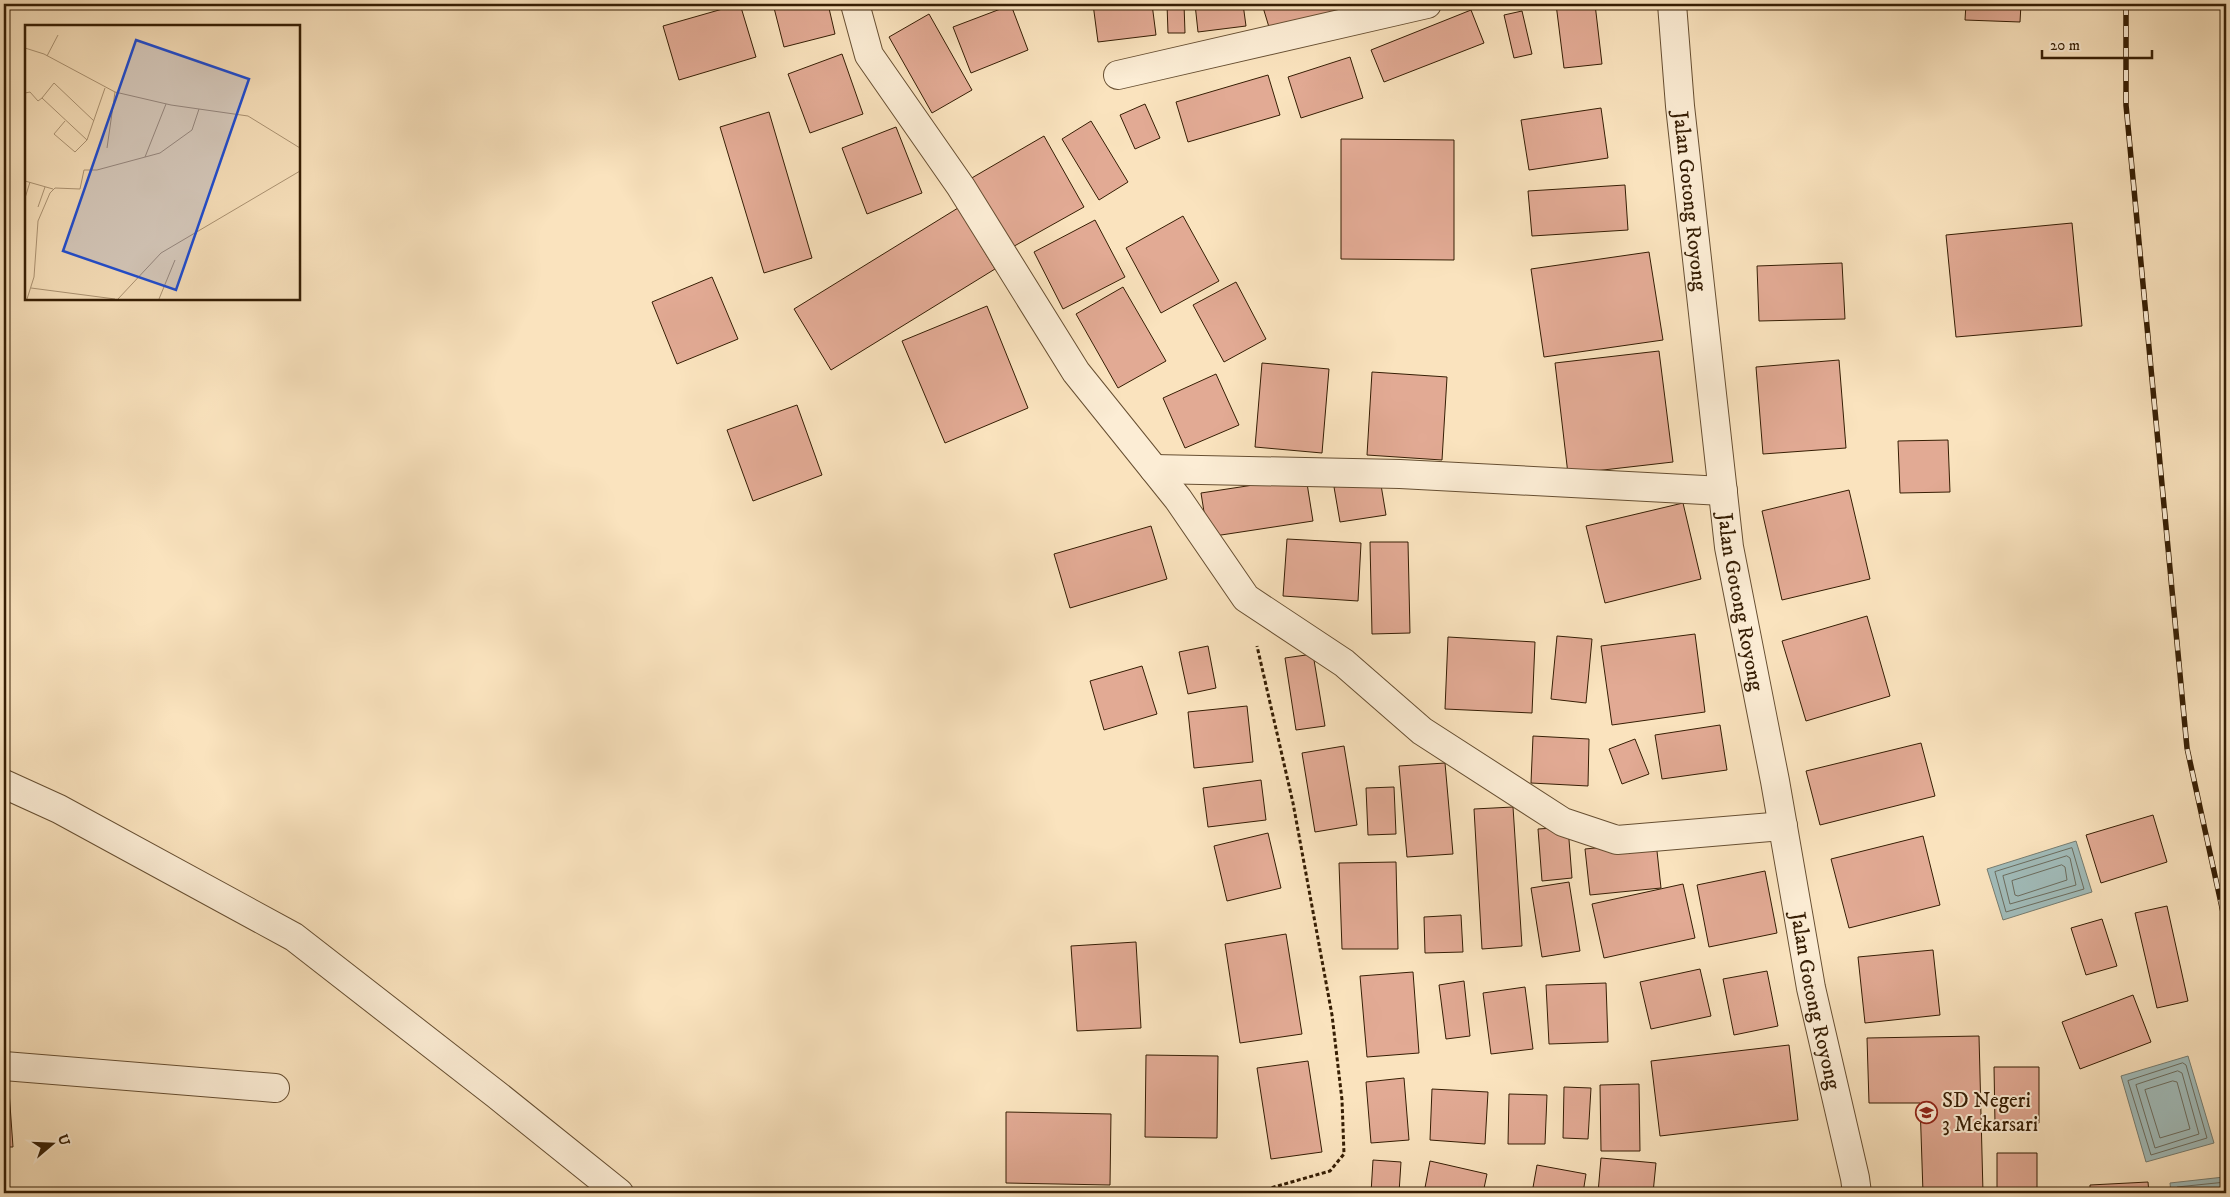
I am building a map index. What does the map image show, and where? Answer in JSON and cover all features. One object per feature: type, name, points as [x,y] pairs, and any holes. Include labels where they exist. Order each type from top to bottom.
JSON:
[{"type":"street","points":[[855,4],[869,55],[961,187],[1076,372],[1178,499],[1246,598],[1344,662],[1422,731],[1563,822],[1617,840],[1783,826]]},
{"type":"street","points":[[1118,75],[1427,4]]},
{"type":"street","name":"Jalan Gotong Royong","points":[[1672,4],[1680,106],[1729,547],[1783,826],[1811,988],[1856,1178],[1857,1193]]},
{"type":"street","points":[[1154,469],[1400,474],[1722,491]]},
{"type":"street","points":[[4,784],[59,809],[294,937],[498,1095],[619,1193]]},
{"type":"street","points":[[4,1066],[275,1088]]},
{"type":"path","points":[[1246,598],[1293,803],[1332,1015],[1342,1100],[1344,1154],[1330,1171],[1253,1193]]},
{"type":"water","points":[[2076,841],[2092,892],[2003,920],[1987,869]]},
{"type":"water","points":[[2188,1056],[2214,1143],[2146,1162],[2121,1076]]},
{"type":"water","points":[[2224,1177],[2226,1193],[2171,1193],[2170,1183]]},
{"type":"building","points":[[740,4],[756,57],[679,80],[663,26]]},
{"type":"building","points":[[773,4],[828,4],[835,34],[784,47]]},
{"type":"building","points":[[1093,4],[1152,4],[1156,35],[1098,42]]},
{"type":"building","points":[[1167,4],[1184,4],[1185,33],[1168,33]]},
{"type":"building","points":[[1195,4],[1243,4],[1246,26],[1198,32]]},
{"type":"building","points":[[1262,4],[1356,4],[1358,12],[1272,37]]},
{"type":"building","points":[[1556,4],[1595,4],[1602,64],[1564,68]]},
{"type":"building","points":[[1966,4],[2021,4],[2020,22],[1965,20]]},
{"type":"building","points":[[1011,5],[1028,50],[971,73],[953,27]]},
{"type":"building","points":[[1471,10],[1484,43],[1384,82],[1371,50]]},
{"type":"building","points":[[1522,11],[1532,54],[1514,58],[1504,15]]},
{"type":"building","points":[[929,14],[972,90],[932,113],[889,37]]},
{"type":"building","points":[[842,54],[863,114],[810,133],[788,74]]},
{"type":"building","points":[[1350,57],[1363,98],[1301,118],[1288,77]]},
{"type":"building","points":[[1268,75],[1280,115],[1188,142],[1176,102]]},
{"type":"building","points":[[1145,104],[1160,138],[1135,149],[1120,115]]},
{"type":"building","points":[[1601,108],[1608,158],[1529,170],[1521,120]]},
{"type":"building","points":[[769,112],[812,258],[764,273],[720,127]]},
{"type":"building","points":[[1091,121],[1128,182],[1099,200],[1062,139]]},
{"type":"building","points":[[896,127],[922,193],[867,214],[842,148]]},
{"type":"building","points":[[1044,136],[1084,207],[1009,249],[970,179]]},
{"type":"building","points":[[1341,139],[1454,140],[1454,260],[1341,259]]},
{"type":"building","points":[[1625,185],[1628,230],[1532,236],[1528,191]]},
{"type":"building","points":[[958,208],[995,269],[831,370],[794,309]]},
{"type":"building","points":[[1183,216],[1219,281],[1161,313],[1126,248]]},
{"type":"building","points":[[1095,220],[1125,277],[1063,309],[1034,252]]},
{"type":"building","points":[[2072,223],[2082,326],[1956,337],[1946,235]]},
{"type":"building","points":[[1649,252],[1663,340],[1544,357],[1531,269]]},
{"type":"building","points":[[1842,263],[1845,319],[1759,321],[1757,266]]},
{"type":"building","points":[[712,277],[738,339],[677,364],[652,302]]},
{"type":"building","points":[[1236,282],[1266,339],[1224,362],[1193,305]]},
{"type":"building","points":[[1123,287],[1166,361],[1118,388],[1076,314]]},
{"type":"building","points":[[987,306],[1028,408],[945,443],[902,341]]},
{"type":"building","points":[[1659,351],[1673,462],[1568,474],[1555,363]]},
{"type":"building","points":[[1839,360],[1846,448],[1763,454],[1756,367]]},
{"type":"building","points":[[1262,363],[1329,369],[1322,453],[1255,447]]},
{"type":"building","points":[[1372,372],[1447,377],[1442,460],[1367,455]]},
{"type":"building","points":[[1216,374],[1239,425],[1185,448],[1163,398]]},
{"type":"building","points":[[797,405],[822,475],[753,501],[727,430]]},
{"type":"building","points":[[1948,440],[1950,492],[1900,493],[1898,441]]},
{"type":"building","points":[[1306,477],[1313,521],[1208,537],[1201,493]]},
{"type":"building","points":[[1380,479],[1386,515],[1340,522],[1334,487]]},
{"type":"building","points":[[1849,490],[1870,579],[1782,600],[1762,511]]},
{"type":"building","points":[[1683,503],[1701,579],[1605,603],[1586,526]]},
{"type":"building","points":[[1151,526],[1167,579],[1070,608],[1054,554]]},
{"type":"building","points":[[1287,539],[1361,543],[1358,601],[1283,596]]},
{"type":"building","points":[[1370,542],[1408,542],[1410,633],[1372,634]]},
{"type":"building","points":[[1867,616],[1890,696],[1806,721],[1782,641]]},
{"type":"building","points":[[1695,634],[1705,712],[1612,725],[1601,646]]},
{"type":"building","points":[[1557,636],[1592,639],[1586,703],[1551,699]]},
{"type":"building","points":[[1448,637],[1535,642],[1532,713],[1445,709]]},
{"type":"building","points":[[1208,646],[1216,688],[1188,694],[1179,652]]},
{"type":"building","points":[[1313,654],[1325,726],[1296,730],[1285,658]]},
{"type":"building","points":[[1142,666],[1157,714],[1104,730],[1090,681]]},
{"type":"building","points":[[1247,706],[1253,762],[1194,768],[1188,712]]},
{"type":"building","points":[[1720,725],[1727,770],[1662,779],[1655,735]]},
{"type":"building","points":[[1533,736],[1589,739],[1588,786],[1531,783]]},
{"type":"building","points":[[1635,739],[1649,774],[1622,784],[1609,749]]},
{"type":"building","points":[[1921,743],[1935,796],[1820,825],[1806,771]]},
{"type":"building","points":[[1344,746],[1357,825],[1315,832],[1302,753]]},
{"type":"building","points":[[1445,763],[1453,854],[1407,857],[1399,766]]},
{"type":"building","points":[[1261,780],[1266,820],[1208,827],[1203,788]]},
{"type":"building","points":[[1394,787],[1396,834],[1368,835],[1366,788]]},
{"type":"building","points":[[1513,807],[1522,946],[1482,949],[1474,809]]},
{"type":"building","points":[[2153,815],[2167,862],[2101,883],[2086,835]]},
{"type":"building","points":[[1568,827],[1572,878],[1542,881],[1538,829]]},
{"type":"building","points":[[1268,833],[1281,888],[1227,901],[1214,846]]},
{"type":"building","points":[[1923,836],[1940,905],[1849,928],[1831,859]]},
{"type":"building","points":[[1656,842],[1661,888],[1590,895],[1585,849]]},
{"type":"building","points":[[1396,862],[1398,949],[1342,949],[1339,863]]},
{"type":"building","points":[[1765,871],[1777,933],[1709,947],[1697,885]]},
{"type":"building","points":[[1569,882],[1580,951],[1542,957],[1531,888]]},
{"type":"building","points":[[1683,884],[1695,938],[1604,958],[1592,904]]},
{"type":"building","points":[[2167,906],[2188,1001],[2157,1008],[2135,913]]},
{"type":"building","points":[[1461,915],[1463,952],[1425,953],[1424,917]]},
{"type":"building","points":[[2102,919],[2117,966],[2086,975],[2071,928]]},
{"type":"building","points":[[1286,934],[1302,1034],[1240,1043],[1225,944]]},
{"type":"building","points":[[1136,942],[1141,1028],[1077,1031],[1071,946]]},
{"type":"building","points":[[1933,950],[1940,1015],[1865,1023],[1858,957]]},
{"type":"building","points":[[1700,969],[1711,1016],[1651,1029],[1640,982]]},
{"type":"building","points":[[1767,971],[1778,1026],[1734,1035],[1723,979]]},
{"type":"building","points":[[1413,972],[1419,1053],[1367,1057],[1360,976]]},
{"type":"building","points":[[1464,981],[1470,1036],[1446,1039],[1439,985]]},
{"type":"building","points":[[1606,983],[1608,1042],[1549,1044],[1546,985]]},
{"type":"building","points":[[1525,987],[1533,1049],[1491,1054],[1483,993]]},
{"type":"building","points":[[2133,995],[2151,1042],[2080,1069],[2062,1022]]},
{"type":"building","name":"SD Negeri 3 Mekarsari","points":[[1979,1036],[1983,1193],[1923,1193],[1920,1103],[1869,1103],[1867,1038]]},
{"type":"building","points":[[1789,1045],[1798,1120],[1660,1136],[1651,1061]]},
{"type":"building","points":[[1146,1055],[1218,1056],[1217,1138],[1145,1137]]},
{"type":"building","points":[[1308,1061],[1322,1152],[1271,1159],[1257,1068]]},
{"type":"building","points":[[1994,1067],[2039,1067],[2039,1123],[1995,1124]]},
{"type":"building","points":[[4,1076],[8,1077],[13,1147],[4,1147]]},
{"type":"building","points":[[1404,1078],[1409,1140],[1371,1143],[1366,1082]]},
{"type":"building","points":[[1639,1084],[1640,1151],[1601,1151],[1600,1085]]},
{"type":"building","points":[[1564,1087],[1591,1088],[1588,1139],[1563,1138]]},
{"type":"building","points":[[1432,1089],[1488,1092],[1485,1144],[1430,1140]]},
{"type":"building","points":[[1509,1094],[1547,1095],[1545,1144],[1508,1144]]},
{"type":"building","points":[[1006,1112],[1111,1114],[1110,1185],[1006,1183]]},
{"type":"building","points":[[1997,1153],[2037,1153],[2037,1193],[1997,1193]]},
{"type":"building","points":[[1601,1158],[1656,1163],[1653,1193],[1598,1193]]},
{"type":"building","points":[[1373,1160],[1401,1162],[1399,1193],[1371,1193]]},
{"type":"building","points":[[1430,1161],[1487,1174],[1483,1193],[1424,1193]]},
{"type":"building","points":[[1537,1165],[1586,1174],[1583,1193],[1532,1193]]},
{"type":"building","points":[[2148,1182],[2149,1193],[2090,1193],[2090,1185]]},
{"type":"building","points":[[1822,1189],[1823,1193],[1787,1193]]},
{"type":"railway","points":[[2126,4],[2126,105],[2187,748],[2226,926]]},
{"type":"place","name":"SD Negeri 3 Mekarsari","points":[[1926,1112]]}]
